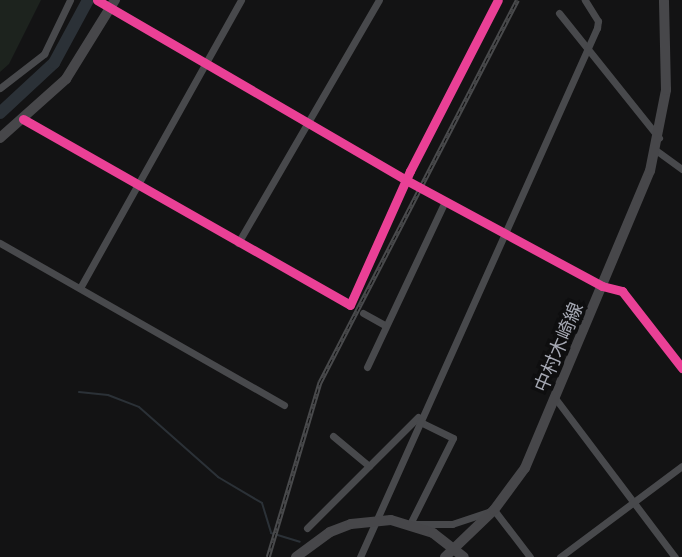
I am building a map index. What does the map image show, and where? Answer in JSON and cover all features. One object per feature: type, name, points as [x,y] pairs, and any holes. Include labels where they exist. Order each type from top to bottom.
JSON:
[{"type":"main road","name":"中村木崎線","points":[[445,557],[494,510],[525,468],[657,151],[666,90],[664,0]]},
{"type":"main road","points":[[0,138],[76,65],[106,2]]},
{"type":"main road","points":[[296,557],[330,532],[373,521],[410,524],[454,548],[464,557]]},
{"type":"street","points":[[0,88],[44,54],[70,0]]},
{"type":"street","points":[[80,288],[241,0]]},
{"type":"street","points":[[238,243],[379,0]]},
{"type":"street","points":[[23,118],[350,305],[406,180],[498,0]]},
{"type":"street","points":[[360,557],[419,418],[587,51],[598,21],[585,0]]},
{"type":"street","points":[[106,2],[206,64],[406,180],[602,286],[622,291],[682,368]]},
{"type":"street","points":[[559,13],[660,139]]},
{"type":"street","points":[[657,151],[682,169]]},
{"type":"street","points":[[367,367],[446,201]]},
{"type":"street","points":[[0,243],[284,405]]},
{"type":"street","points":[[363,313],[386,326]]},
{"type":"street","points":[[555,398],[675,557]]},
{"type":"street","points":[[307,528],[419,418]]},
{"type":"street","points":[[419,418],[453,438],[410,524],[452,524],[494,510],[530,557]]},
{"type":"street","points":[[333,436],[369,466]]},
{"type":"street","points":[[560,557],[682,466]]},
{"type":"shaded area","points":[[0,0],[41,0],[9,64],[0,72]]},
{"type":"waterway","points":[[0,113],[54,63],[88,0]]},
{"type":"waterway","points":[[79,392],[108,395],[139,407],[218,477],[262,503],[271,533],[300,542]]},
{"type":"railway","points":[[268,557],[320,382],[517,0]]},
{"type":"cycle path","points":[[97,0],[406,180],[602,286],[622,291],[682,368]]},
{"type":"cycle path","points":[[23,119],[350,305],[410,171],[498,0]]}]
